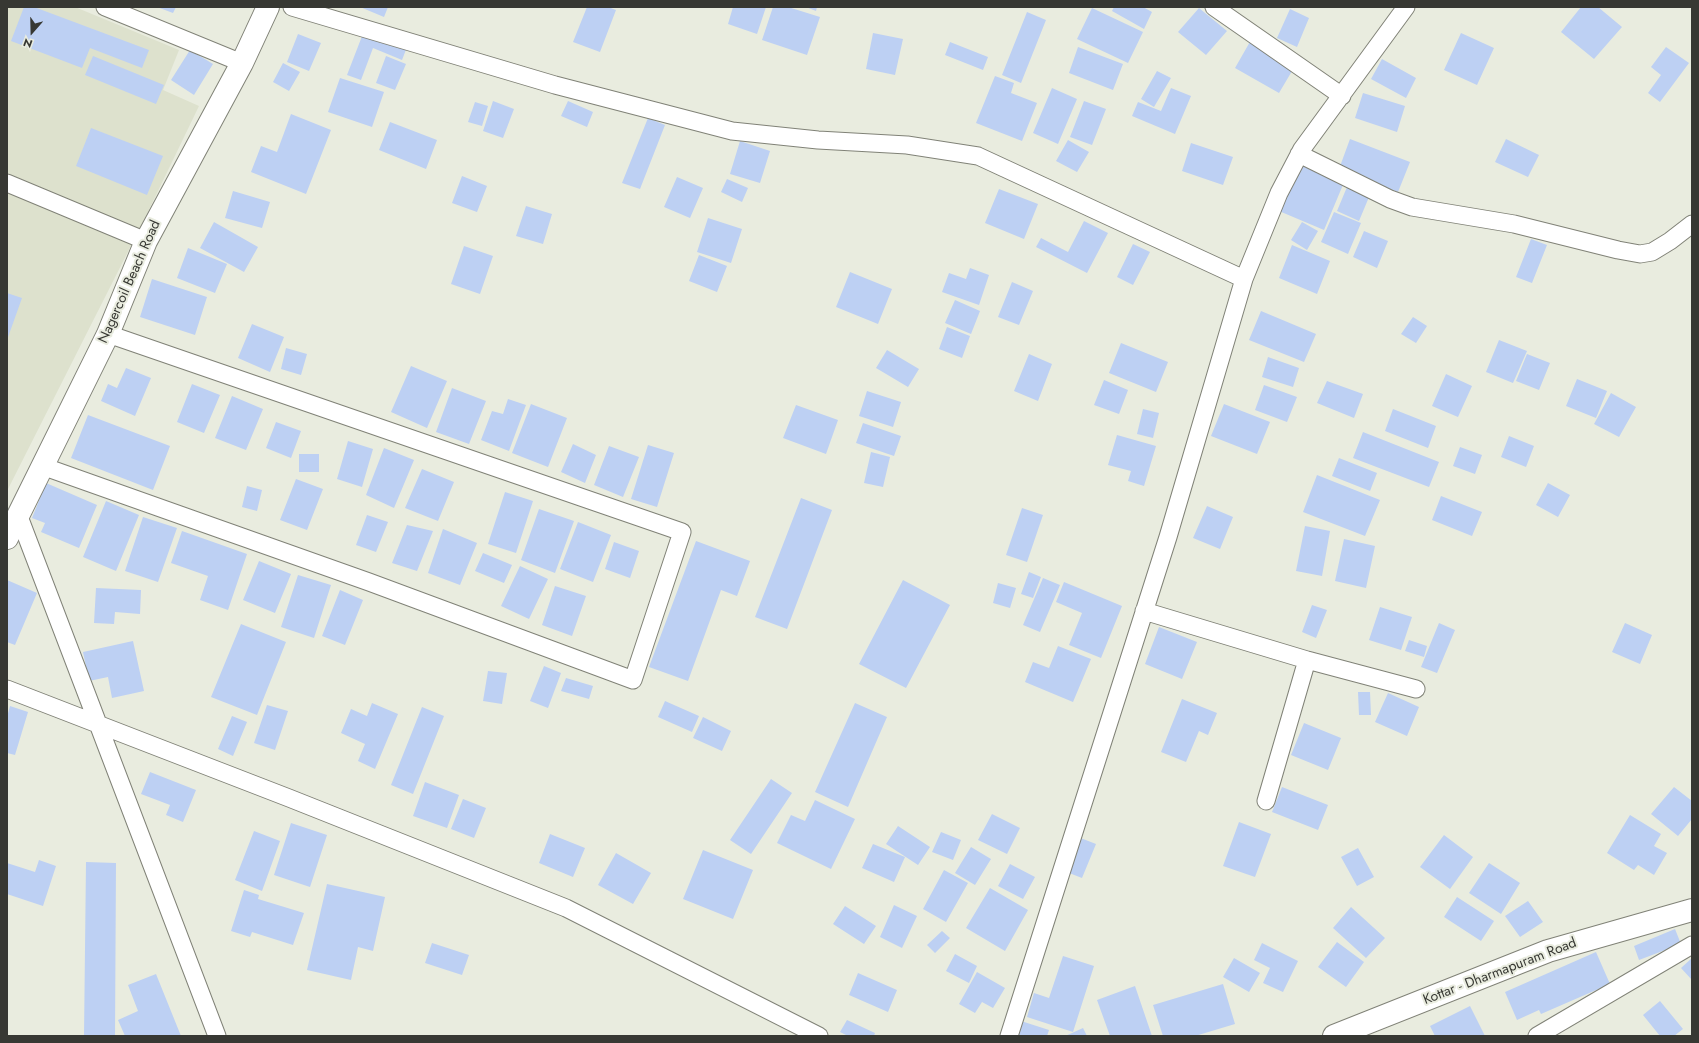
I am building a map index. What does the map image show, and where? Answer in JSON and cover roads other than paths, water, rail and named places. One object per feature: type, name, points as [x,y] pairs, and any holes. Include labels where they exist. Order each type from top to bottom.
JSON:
[{"type":"main road","name":"Nagercoil Beach Road","points":[[7,538],[108,334],[146,241],[242,63],[268,7]]},
{"type":"main road","name":"Kottar - Dharmapuram Road","points":[[1334,1036],[1548,951],[1692,910]]},
{"type":"street","points":[[104,7],[242,63]]},
{"type":"street","points":[[292,7],[555,85],[732,131],[818,140],[907,144],[978,156],[1244,279]]},
{"type":"street","points":[[1214,7],[1342,96]]},
{"type":"street","points":[[1009,1036],[1168,537],[1244,279],[1279,193],[1300,154],[1406,7]]},
{"type":"street","points":[[1300,154],[1390,199],[1412,207],[1514,224],[1618,250],[1640,254],[1652,252],[1670,241],[1692,224]]},
{"type":"street","points":[[7,182],[146,241]]},
{"type":"street","points":[[42,466],[369,582],[633,680],[682,532],[108,334]]},
{"type":"street","points":[[18,514],[96,723],[217,1036]]},
{"type":"street","points":[[1144,611],[1307,660],[1416,689]]},
{"type":"street","points":[[1266,801],[1307,660]]},
{"type":"street","points":[[7,689],[566,908],[819,1036]]},
{"type":"street","points":[[1537,1036],[1692,945]]}]
